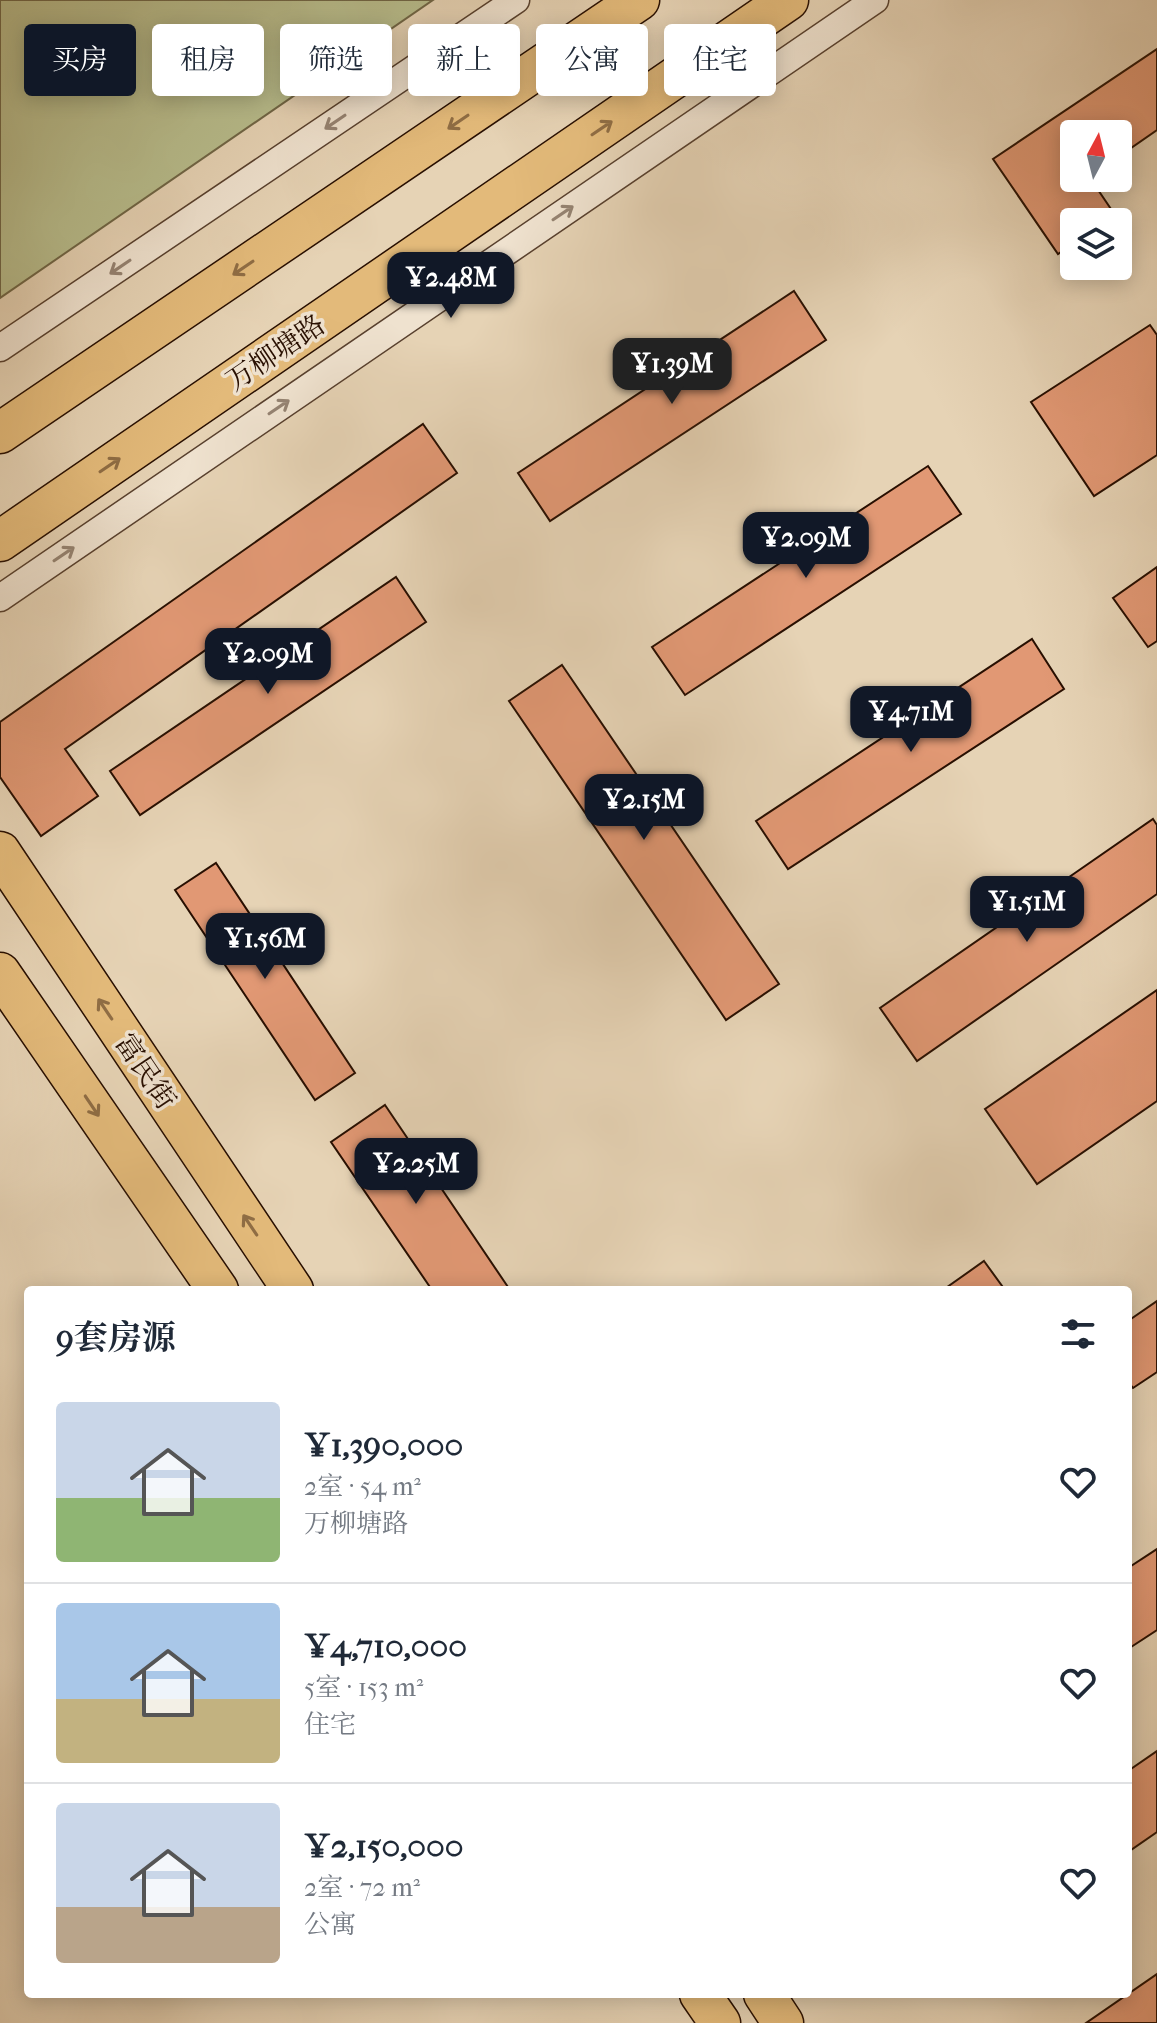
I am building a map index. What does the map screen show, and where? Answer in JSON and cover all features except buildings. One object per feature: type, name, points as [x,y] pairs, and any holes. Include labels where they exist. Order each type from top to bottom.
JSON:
[{"type":"main road","points":[[0,433],[639,0]]},
{"type":"main road","name":"万柳塘路","points":[[0,541],[788,0]]},
{"type":"main road","name":"富民街","points":[[0,852],[290,1286]]},
{"type":"main road","points":[[0,973],[215,1286]]},
{"type":"main road","points":[[703,1998],[720,2023]]},
{"type":"main road","points":[[767,1998],[783,2023]]},
{"type":"street","points":[[0,348],[516,0]]},
{"type":"street","points":[[0,598],[875,0]]},
{"type":"green space","points":[[0,0],[433,0],[392,28],[392,24],[280,24],[280,96],[294,96],[0,298]]}]
